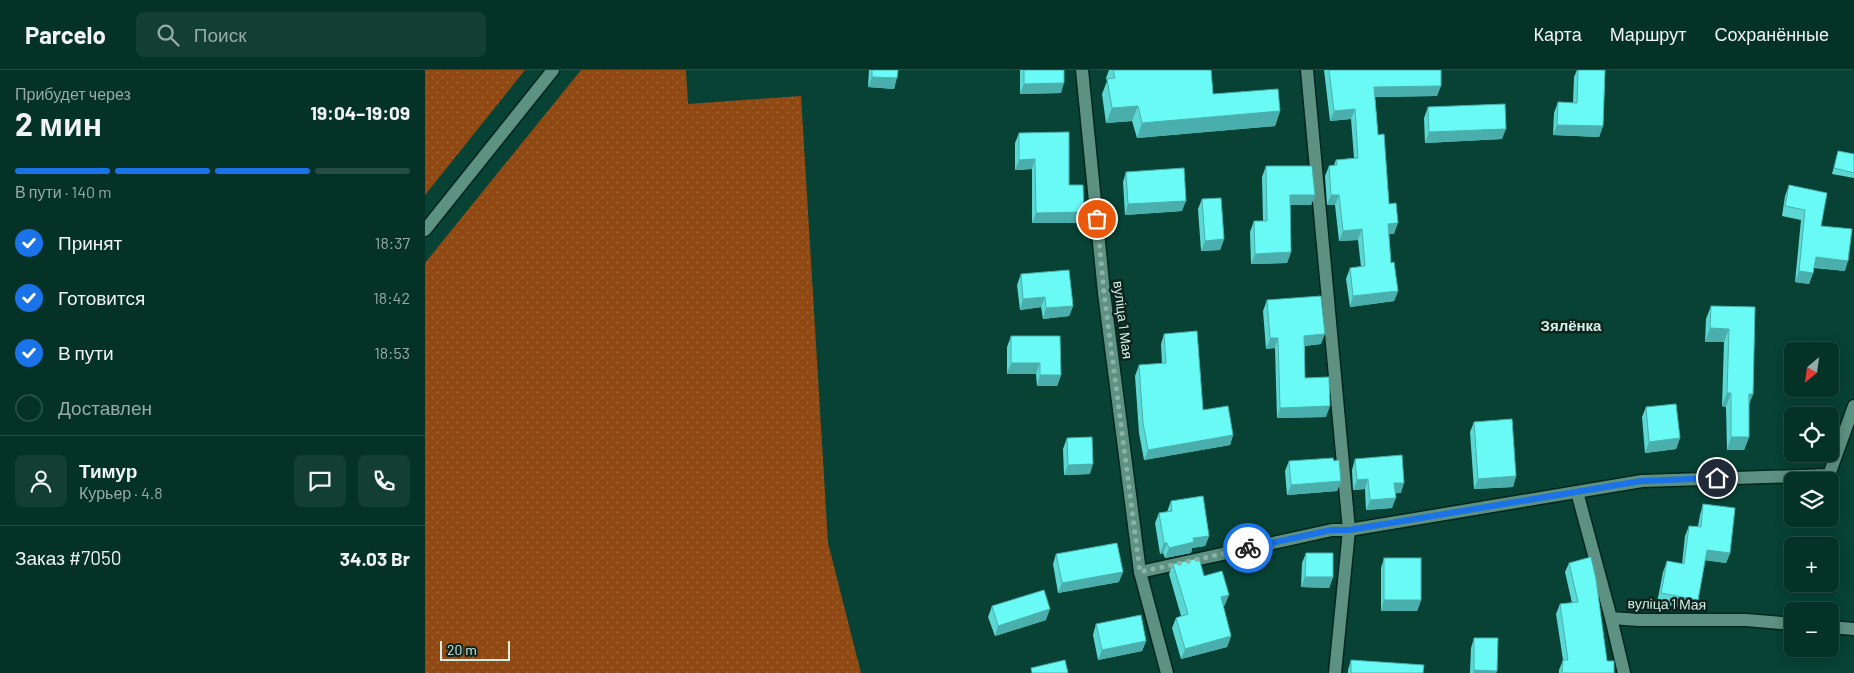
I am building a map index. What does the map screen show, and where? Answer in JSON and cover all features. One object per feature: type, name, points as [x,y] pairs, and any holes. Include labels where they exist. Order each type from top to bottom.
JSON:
[{"type":"street","points":[[425,230],[553,70]]},
{"type":"street","name":"вуліца 1 Мая","points":[[1082,70],[1104,293],[1140,572],[1167,673]]},
{"type":"street","points":[[1307,70],[1349,530],[1335,673]]},
{"type":"street","points":[[1140,572],[1331,530],[1349,530],[1641,481],[1829,475],[1854,406]]},
{"type":"street","name":"вуліца 1 Мая","points":[[1577,492],[1611,618],[1639,620],[1746,620],[1784,623]]},
{"type":"street","points":[[1611,618],[1624,673]]},
{"type":"street","points":[[1839,628],[1854,629]]},
{"type":"shaded area","points":[[425,70],[525,70],[425,195]]},
{"type":"shaded area","points":[[581,70],[686,70],[688,104],[801,96],[828,543],[861,673],[425,673],[425,263]]},
{"type":"building","points":[[872,70],[898,70],[897,78],[872,77]]},
{"type":"building","points":[[1024,70],[1064,70],[1064,83],[1024,84]]},
{"type":"building","points":[[1113,70],[1211,70],[1213,94],[1278,89],[1280,111],[1142,123],[1138,106],[1112,108],[1107,79],[1115,78]]},
{"type":"building","points":[[1329,70],[1441,70],[1441,86],[1374,87],[1378,135],[1384,134],[1389,204],[1396,203],[1398,223],[1388,224],[1391,263],[1394,262],[1398,291],[1353,296],[1350,268],[1365,266],[1362,229],[1343,231],[1339,195],[1331,195],[1329,166],[1337,165],[1336,160],[1358,158],[1355,109],[1334,111]]},
{"type":"building","points":[[1578,70],[1605,70],[1603,126],[1557,125],[1558,102],[1577,103]]},
{"type":"building","points":[[1505,104],[1506,129],[1429,132],[1428,107]]},
{"type":"building","points":[[1069,132],[1069,185],[1083,185],[1084,212],[1036,213],[1035,159],[1019,160],[1019,133]]},
{"type":"building","points":[[1838,151],[1854,154],[1854,173],[1834,168]]},
{"type":"building","points":[[1266,166],[1312,166],[1315,195],[1290,195],[1291,252],[1255,254],[1254,221],[1267,221]]},
{"type":"building","points":[[1184,168],[1186,201],[1128,204],[1126,172]]},
{"type":"building","points":[[1789,185],[1827,193],[1821,226],[1852,229],[1848,261],[1816,257],[1813,273],[1799,271],[1805,210],[1785,206]]},
{"type":"building","points":[[1221,198],[1224,239],[1205,241],[1202,199]]},
{"type":"building","points":[[1069,270],[1073,306],[1046,308],[1045,297],[1023,299],[1021,274]]},
{"type":"building","points":[[1321,296],[1325,334],[1304,336],[1305,378],[1329,377],[1330,406],[1280,408],[1278,338],[1270,338],[1267,300]]},
{"type":"building","points":[[1711,306],[1755,307],[1753,394],[1749,394],[1749,437],[1731,437],[1731,393],[1727,393],[1729,329],[1710,328]]},
{"type":"building","points":[[1197,331],[1203,410],[1228,406],[1233,435],[1148,450],[1143,423],[1139,365],[1166,363],[1164,334]]},
{"type":"building","points":[[1011,336],[1060,336],[1061,375],[1040,375],[1040,363],[1011,363]]},
{"type":"building","points":[[1676,404],[1680,438],[1649,442],[1646,407]]},
{"type":"building","points":[[1512,419],[1516,476],[1478,479],[1474,422]]},
{"type":"building","points":[[1092,437],[1093,464],[1068,465],[1067,438]]},
{"type":"building","points":[[1402,455],[1404,483],[1394,483],[1396,498],[1370,500],[1368,479],[1357,480],[1355,459]]},
{"type":"building","points":[[1333,458],[1334,461],[1339,460],[1341,481],[1291,485],[1289,461]]},
{"type":"building","points":[[1203,496],[1209,536],[1193,538],[1194,542],[1169,548],[1167,543],[1164,543],[1159,513],[1172,511],[1171,501]]},
{"type":"building","points":[[1703,504],[1735,508],[1730,553],[1707,550],[1698,600],[1661,593],[1667,561],[1684,564],[1689,526],[1701,527]]},
{"type":"building","points":[[1117,543],[1123,572],[1062,583],[1056,554]]},
{"type":"building","points":[[1306,553],[1333,553],[1333,577],[1305,577]]},
{"type":"building","points":[[1591,557],[1596,579],[1607,661],[1614,661],[1614,673],[1562,673],[1563,660],[1568,660],[1560,604],[1578,602],[1569,563]]},
{"type":"building","points":[[1199,558],[1204,576],[1222,571],[1229,595],[1221,597],[1231,636],[1185,649],[1176,618],[1188,614],[1173,564]]},
{"type":"building","points":[[1384,558],[1421,558],[1421,600],[1384,600]]},
{"type":"building","points":[[1044,590],[1050,609],[998,626],[992,606]]},
{"type":"building","points":[[1141,615],[1146,641],[1102,650],[1096,624]]},
{"type":"building","points":[[1474,638],[1498,638],[1497,671],[1474,670]]},
{"type":"building","points":[[1065,660],[1068,673],[1032,673],[1031,668]]},
{"type":"building","points":[[1351,660],[1424,665],[1423,673],[1351,673]]},
{"type":"way so far","points":[[1097,219],[1104,293],[1140,572],[1248,548]]},
{"type":"district","name":"Зялёнка","points":[[1571,326]]},
{"type":"route","points":[[1248,548],[1331,530],[1349,530],[1641,481],[1717,478]]}]
